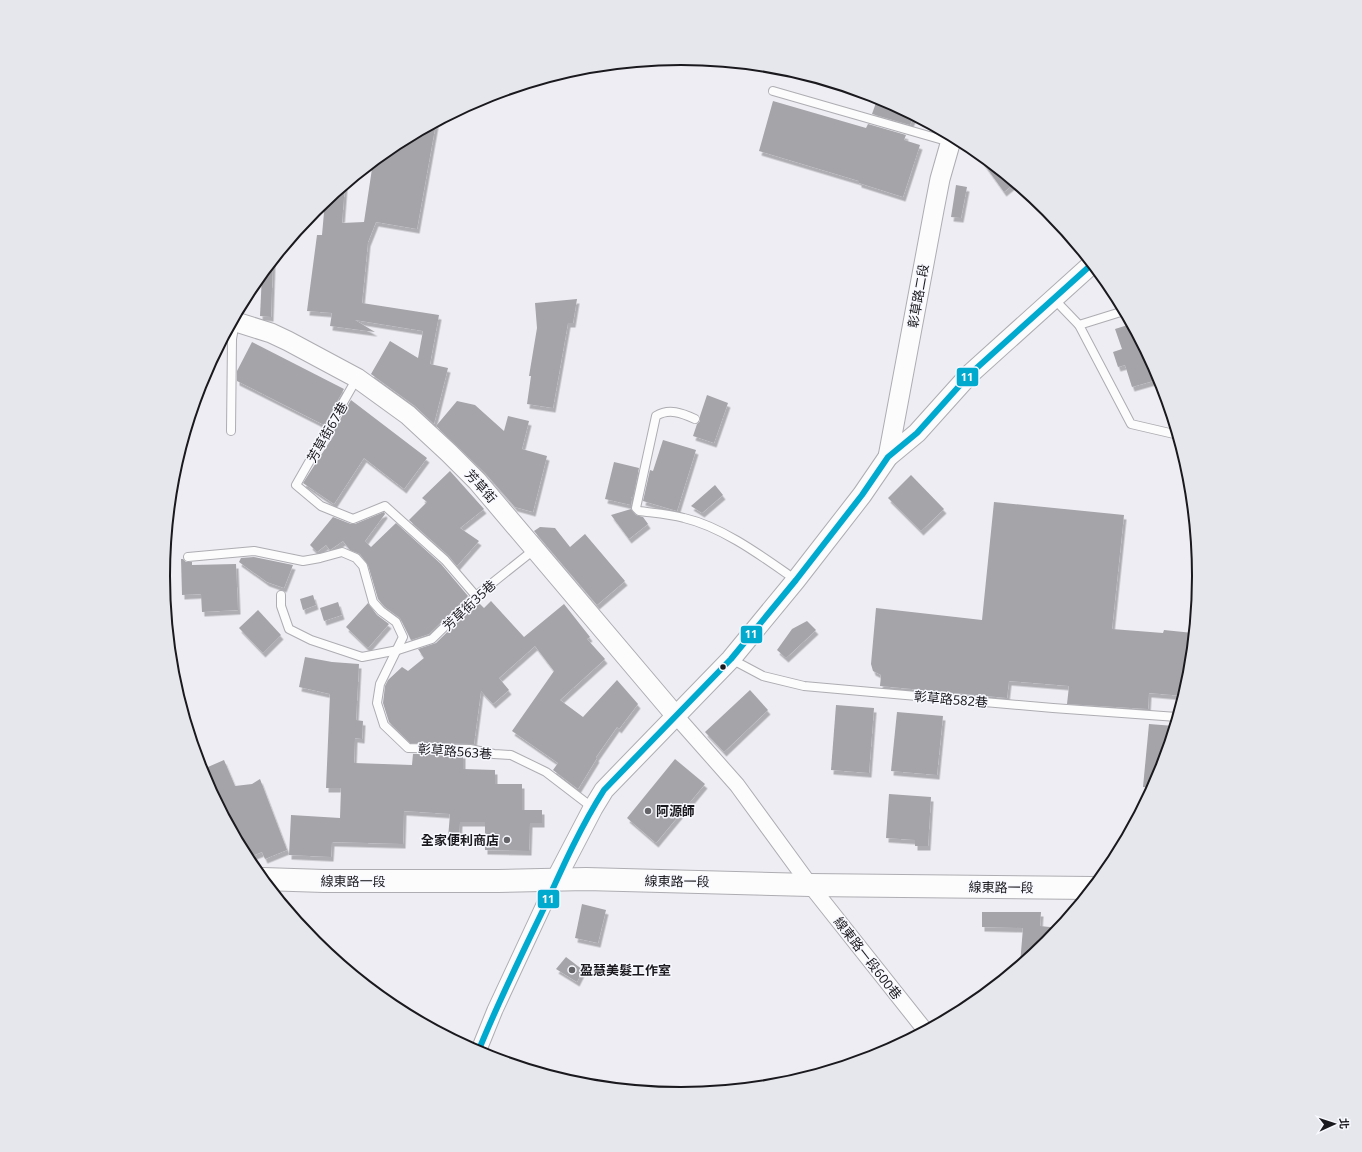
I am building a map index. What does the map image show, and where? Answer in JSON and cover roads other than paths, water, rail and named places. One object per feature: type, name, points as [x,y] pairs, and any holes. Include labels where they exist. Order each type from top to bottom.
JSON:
[{"type":"main road","name":"線東路一段","points":[[270,879],[324,881],[443,881],[586,879],[810,885],[1085,888]]},
{"type":"street","name":"彰草路二段","points":[[888,457],[934,210],[950,142]]},
{"type":"street","points":[[480,1046],[495,1010],[556,879],[604,790],[731,659],[796,580],[862,495],[888,457],[917,433],[970,374],[1088,268]]},
{"type":"street","name":"芳草街","points":[[237,323],[270,333],[288,341],[357,378],[408,415],[449,452],[477,481],[676,716]]},
{"type":"street","name":"線東路一段600巷","points":[[676,716],[737,784],[810,885],[922,1026]]},
{"type":"lane","points":[[773,91],[942,136]]},
{"type":"lane","points":[[1054,299],[1079,325],[1131,424],[1172,433]]},
{"type":"lane","points":[[1079,325],[1119,312]]},
{"type":"lane","points":[[231,431],[233,330]]},
{"type":"lane","name":"芳草街67巷","points":[[357,378],[296,485],[321,506],[353,519],[385,506],[445,560],[476,596]]},
{"type":"lane","points":[[695,419],[680,412],[669,411],[660,413],[656,416],[636,508],[639,511],[684,518],[710,527],[748,547],[796,580]]},
{"type":"lane","name":"芳草街35巷","points":[[281,596],[281,606],[289,629],[310,640],[362,657],[398,650],[432,640],[476,596],[535,549]]},
{"type":"lane","name":"彰草路563巷","points":[[188,557],[254,551],[303,560],[320,558],[342,552],[356,558],[362,566],[373,602],[381,611],[396,622],[403,637],[398,650],[380,684],[377,704],[384,726],[408,748],[470,750],[511,755],[546,772],[593,808]]},
{"type":"lane","name":"彰草路582巷","points":[[731,659],[763,676],[804,686],[1053,708],[1172,717]]},
{"type":"place","name":"阿源師","points":[[648,811]]},
{"type":"place","name":"全家便利商店","points":[[507,840]]},
{"type":"place","name":"盈慧美髮工作室","points":[[572,970]]}]
